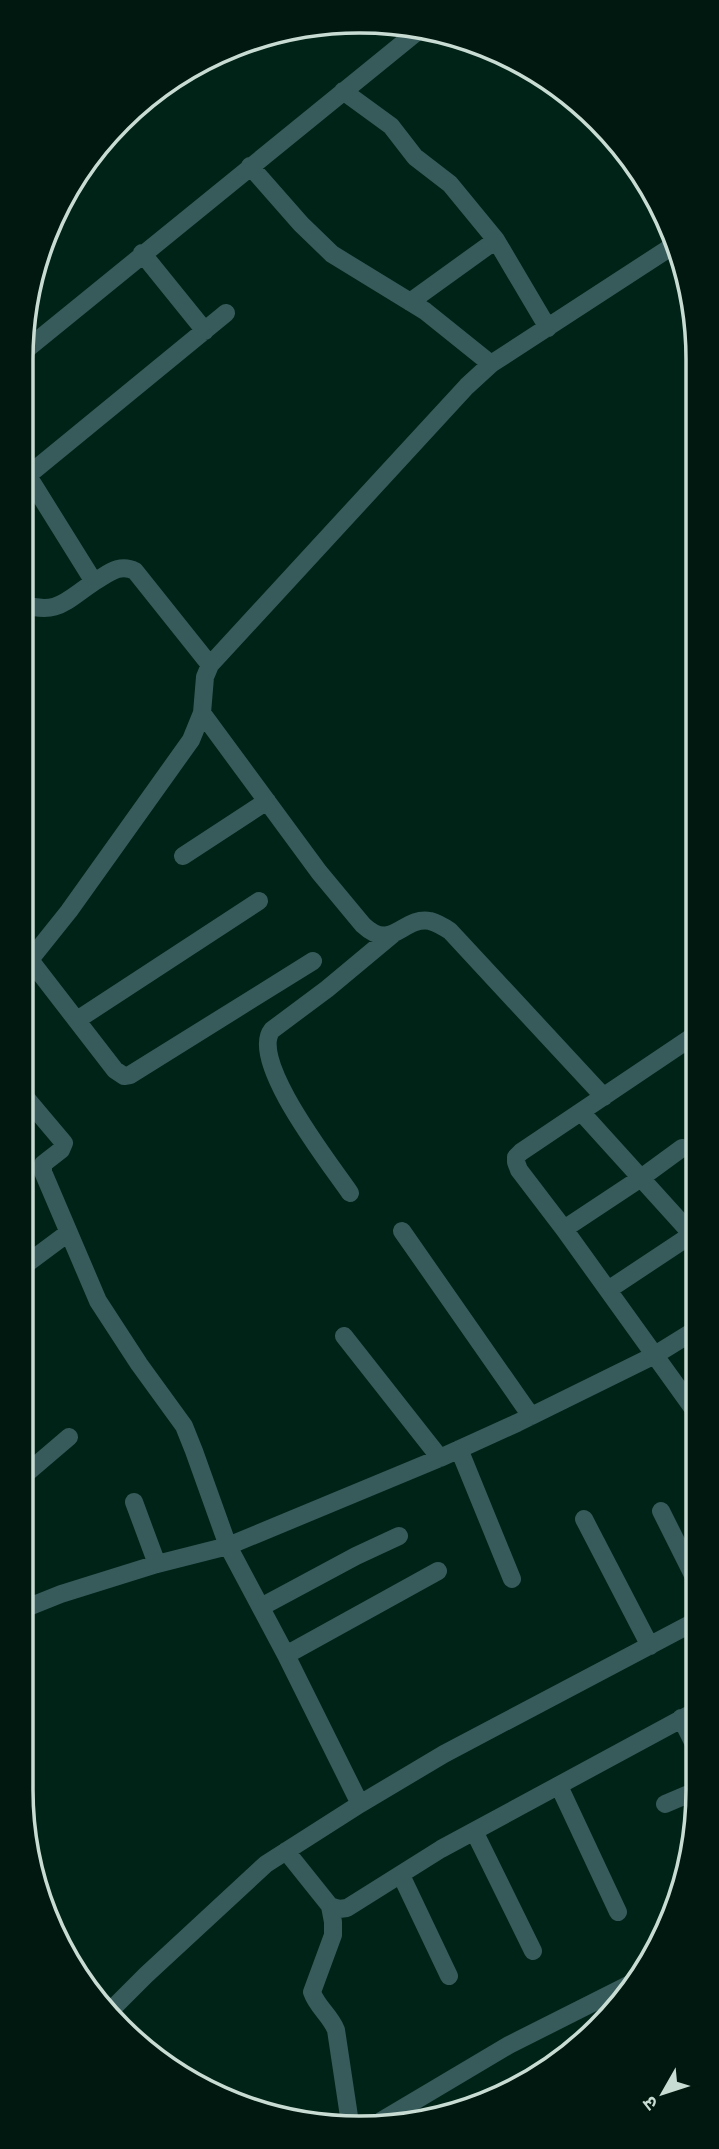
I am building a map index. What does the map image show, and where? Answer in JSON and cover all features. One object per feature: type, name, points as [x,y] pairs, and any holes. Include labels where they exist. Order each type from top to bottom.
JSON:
[{"type":"street","points":[[34,343],[410,37]]},
{"type":"street","points":[[342,91],[391,126],[415,157],[450,184],[496,240],[548,328]]},
{"type":"street","points":[[250,166],[301,224],[332,254],[425,311],[491,364]]},
{"type":"street","points":[[410,302],[496,240]]},
{"type":"street","points":[[33,956],[69,911],[191,740],[202,713],[205,677],[210,664],[450,402],[491,364],[666,250]]},
{"type":"street","points":[[142,253],[205,331]]},
{"type":"street","points":[[33,471],[226,313]]},
{"type":"street","points":[[33,491],[94,582]]},
{"type":"street","points":[[33,607],[51,609],[119,568],[127,567],[135,571],[210,664]]},
{"type":"street","points":[[202,713],[319,873],[363,925],[382,936],[393,934]]},
{"type":"street","points":[[183,856],[267,801]]},
{"type":"street","points":[[77,1020],[259,901]]},
{"type":"street","points":[[350,1193],[285,1098],[266,1044],[267,1036],[393,934],[417,922],[428,920],[450,931],[604,1097]]},
{"type":"street","points":[[33,973],[77,1020],[119,1075],[130,1075],[313,961]]},
{"type":"street","points":[[686,1041],[516,1157],[519,1170],[686,1399]]},
{"type":"street","points":[[33,1106],[64,1143],[61,1150],[43,1164],[42,1168],[98,1301],[184,1426],[228,1546],[360,1804]]},
{"type":"street","points":[[582,1113],[686,1226]]},
{"type":"street","points":[[564,1229],[682,1148]]},
{"type":"street","points":[[402,1231],[531,1416]]},
{"type":"street","points":[[33,1259],[68,1233]]},
{"type":"street","points":[[608,1290],[686,1241]]},
{"type":"street","points":[[344,1336],[440,1458]]},
{"type":"street","points":[[33,1605],[157,1564],[228,1546],[440,1458],[655,1355],[686,1336]]},
{"type":"street","points":[[33,1468],[69,1437]]},
{"type":"street","points":[[459,1449],[512,1579]]},
{"type":"street","points":[[134,1502],[157,1564]]},
{"type":"street","points":[[661,1511],[686,1561]]},
{"type":"street","points":[[584,1519],[650,1646]]},
{"type":"street","points":[[261,1607],[399,1536]]},
{"type":"street","points":[[286,1655],[438,1571]]},
{"type":"street","points":[[115,2006],[251,1876],[286,1851],[444,1754],[686,1626]]},
{"type":"street","points":[[330,1906],[347,1908],[441,1849],[686,1716]]},
{"type":"street","points":[[681,1718],[686,1728]]},
{"type":"street","points":[[558,1786],[618,1912]]},
{"type":"street","points":[[665,1804],[686,1795]]},
{"type":"street","points":[[474,1831],[533,1951]]},
{"type":"street","points":[[286,1851],[330,1906],[333,1935],[312,1992],[336,2030],[349,2115]]},
{"type":"street","points":[[401,1875],[449,1976]]},
{"type":"street","points":[[393,2114],[509,2045],[615,1991]]}]
